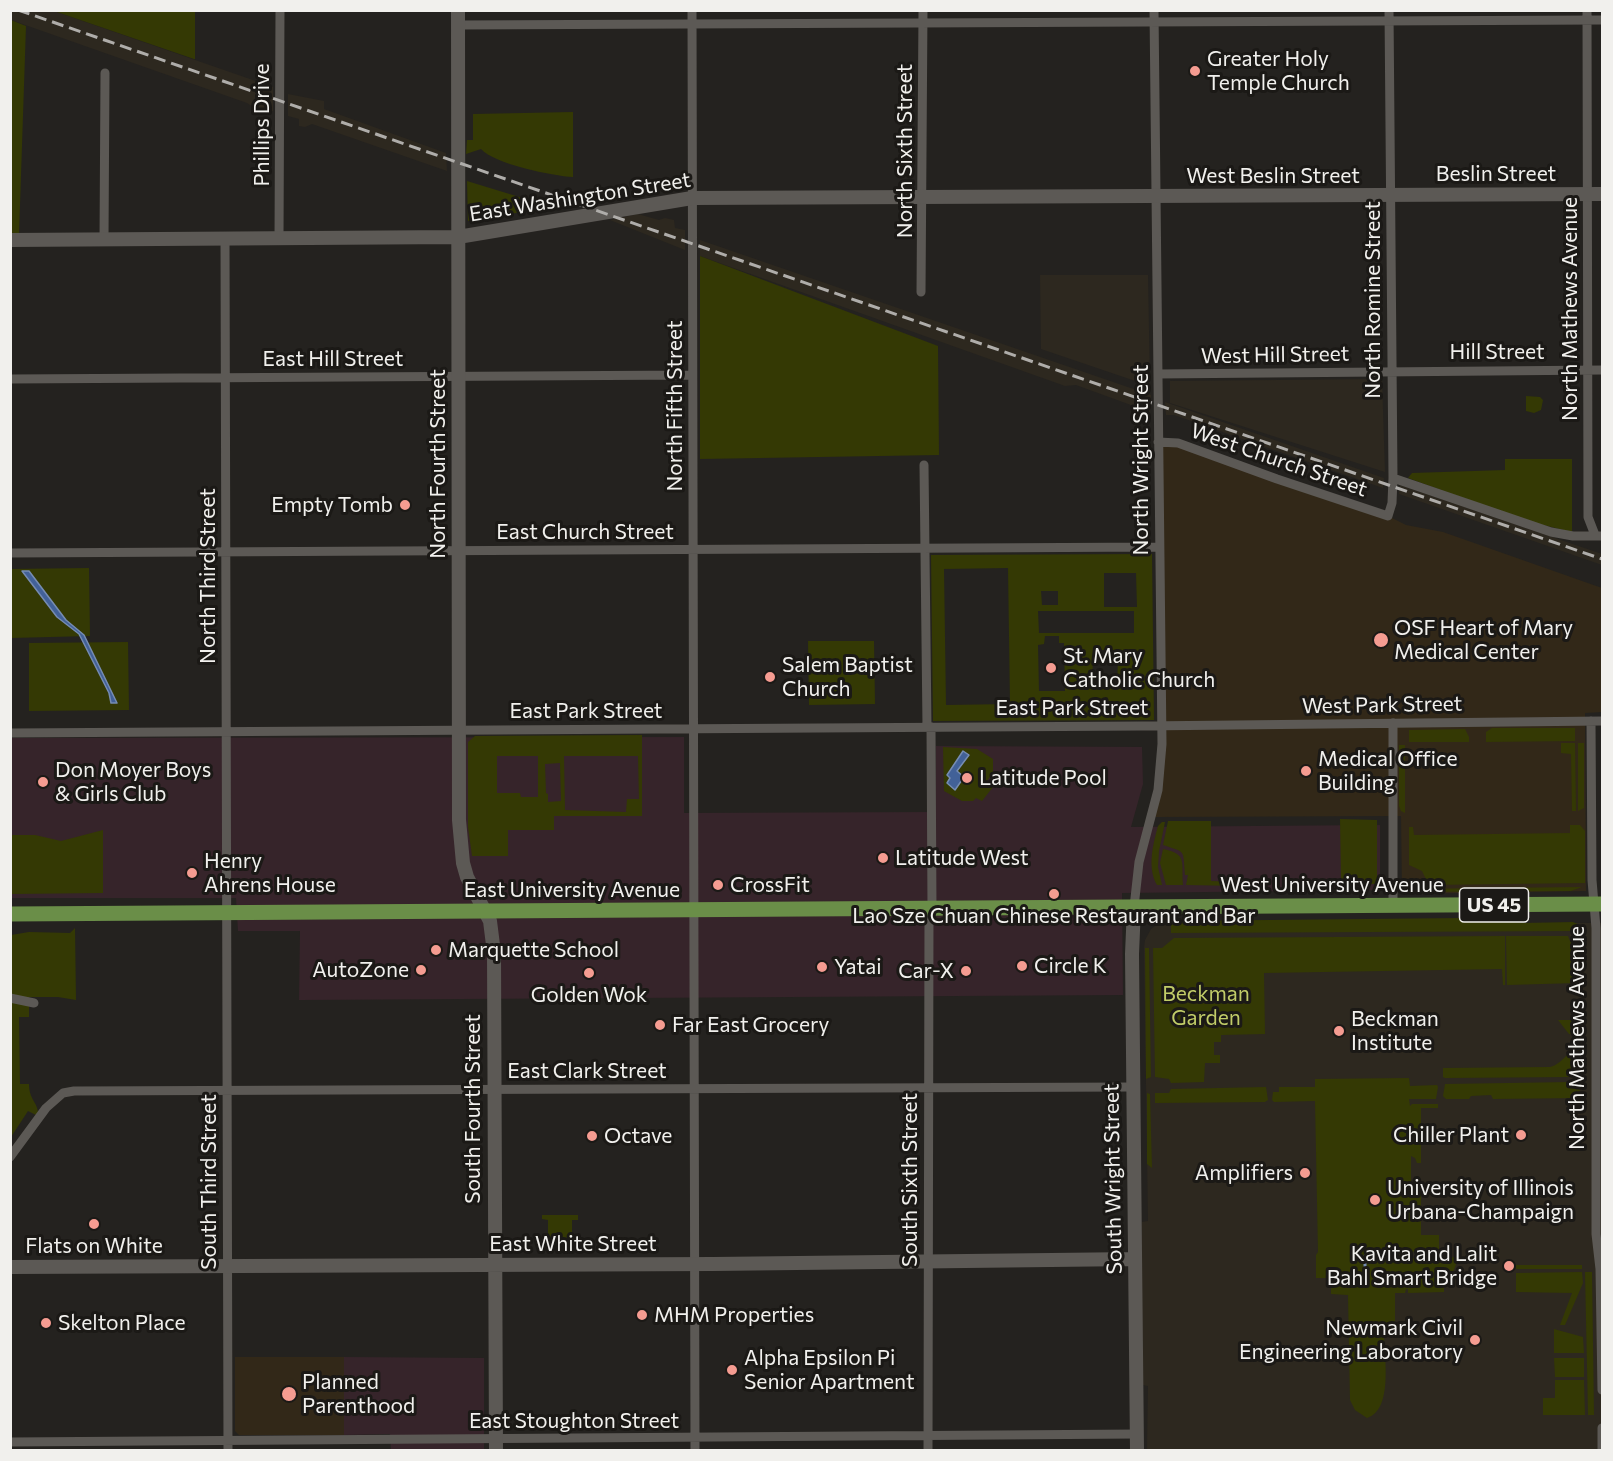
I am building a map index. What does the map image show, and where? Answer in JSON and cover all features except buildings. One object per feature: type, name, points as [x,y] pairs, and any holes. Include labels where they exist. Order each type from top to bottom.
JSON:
[{"type":"main road","name":"West University Avenue","points":[[1134,907],[1598,904]]},
{"type":"main road","name":"East University Avenue","points":[[10,914],[1134,907]]},
{"type":"street","name":"Phillips Drive","points":[[279,239],[280,10]]},
{"type":"street","name":"North Fourth Street","points":[[458,10],[460,850],[468,877],[487,911]]},
{"type":"street","name":"North Fifth Street","points":[[692,10],[695,1450]]},
{"type":"street","name":"North Sixth Street","points":[[921,292],[923,10]]},
{"type":"street","name":"North Wright Street","points":[[1134,907],[1139,862],[1158,790],[1162,726],[1154,10]]},
{"type":"street","points":[[458,25],[1154,21],[1587,15],[1602,20]]},
{"type":"street","name":"North Mathews Avenue","points":[[1587,15],[1588,517],[1599,535]]},
{"type":"street","name":"North Romine Street","points":[[1388,516],[1392,503],[1389,16]]},
{"type":"street","points":[[104,240],[105,73]]},
{"type":"street","name":"Beslin Street","points":[[1390,196],[1602,194]]},
{"type":"street","name":"West Beslin Street","points":[[1156,197],[1390,196]]},
{"type":"street","name":"East Washington Street","points":[[10,240],[458,237],[692,198],[1156,197]]},
{"type":"street","name":"North Third Street","points":[[225,239],[226,913]]},
{"type":"street","name":"Hill Street","points":[[1392,371],[1602,370]]},
{"type":"street","name":"West Hill Street","points":[[1158,374],[1392,371]]},
{"type":"street","name":"East Hill Street","points":[[10,379],[692,375]]},
{"type":"street","name":"West Church Street","points":[[1158,442],[1178,444],[1388,516]]},
{"type":"street","points":[[924,465],[930,909]]},
{"type":"street","points":[[1392,478],[1551,532],[1573,536],[1599,535]]},
{"type":"street","name":"East Church Street","points":[[10,553],[1159,547]]},
{"type":"street","name":"North Mathews Avenue","points":[[1591,721],[1598,904],[1596,928],[1597,1084],[1594,1100],[1596,1242],[1600,1273],[1602,1390]]},
{"type":"street","name":"West Park Street","points":[[1162,726],[1602,721]]},
{"type":"street","points":[[1392,723],[1394,906]]},
{"type":"street","name":"East Park Street","points":[[10,733],[1162,726]]},
{"type":"street","name":"South Wright Street","points":[[1134,907],[1132,926],[1137,1450]]},
{"type":"street","name":"South Sixth Street","points":[[928,1450],[930,909]]},
{"type":"street","name":"South Fourth Street","points":[[487,911],[494,953],[496,1445]]},
{"type":"street","name":"South Third Street","points":[[226,913],[228,1446]]},
{"type":"street","points":[[10,998],[34,1003]]},
{"type":"street","name":"East Clark Street","points":[[10,1157],[46,1108],[63,1092],[74,1091],[1133,1087]]},
{"type":"street","name":"East White Street","points":[[10,1267],[1136,1260]]},
{"type":"street","points":[[1602,1428],[1602,1450]]},
{"type":"street","name":"East Stoughton Street","points":[[10,1442],[228,1446],[496,1445],[695,1438],[1138,1434]]},
{"type":"shaded area","points":[[11,11],[54,11],[273,87],[273,111],[259,111],[247,103],[11,20]]},
{"type":"shaded area","points":[[288,94],[324,101],[324,109],[446,153],[447,171],[312,124],[305,127],[299,126],[299,119],[288,116]]},
{"type":"shaded area","points":[[638,214],[659,220],[665,218],[674,220],[675,228],[685,230],[685,250],[610,220]]},
{"type":"shaded area","points":[[700,240],[1151,395],[1150,412],[1076,385],[1065,386],[700,256]]},
{"type":"shaded area","points":[[1040,275],[1148,275],[1150,386],[1041,349]]},
{"type":"shaded area","points":[[1382,379],[1385,472],[1170,403],[1170,381]]},
{"type":"shaded area","points":[[1165,402],[1384,478],[1383,488],[1174,415],[1166,415]]},
{"type":"shaded area","name":"OSF Heart of Mary Medical Center","points":[[1160,441],[1388,516],[1406,525],[1443,532],[1602,588],[1602,712],[1585,713],[1586,891],[1402,894],[1401,816],[1153,817],[1162,765]]},
{"type":"shaded area","points":[[1400,485],[1602,554],[1602,565],[1399,494]]},
{"type":"shaded area","points":[[684,737],[684,813],[936,812],[936,746],[1142,747],[1143,784],[1131,827],[1380,825],[1380,890],[1122,893],[1123,995],[299,1000],[300,931],[238,931],[236,898],[11,898],[11,738]]},
{"type":"shaded area","name":"University of Illinois Urbana-Champaign","points":[[1161,922],[1602,923],[1602,1450],[1147,1450],[1148,1386],[1143,1385],[1141,1270],[1142,1222],[1148,1221],[1144,948],[1145,940],[1151,929]]},
{"type":"shaded area","name":"Planned Parenthood","points":[[235,1357],[344,1357],[344,1435],[239,1435],[235,1431]]},
{"type":"shaded area","points":[[344,1357],[484,1358],[484,1450],[391,1450],[390,1434],[344,1435]]},
{"type":"green space","points":[[54,11],[195,11],[195,59],[194,59]]},
{"type":"green space","points":[[11,20],[26,26],[19,235],[11,235]]},
{"type":"green space","points":[[573,112],[573,177],[539,172],[511,164],[498,160],[481,149],[466,154],[467,140],[473,140],[473,114]]},
{"type":"green space","points":[[467,181],[552,207],[468,221]]},
{"type":"green space","points":[[700,256],[938,346],[939,455],[700,459]]},
{"type":"green space","points":[[1526,396],[1540,397],[1543,400],[1541,410],[1534,413],[1526,411]]},
{"type":"green space","points":[[1505,459],[1572,459],[1572,532],[1527,521],[1408,478],[1412,473],[1505,470]]},
{"type":"green space","points":[[1152,554],[1154,720],[933,721],[931,555]],"holes":[[[1008,568],[1010,704],[946,705],[944,569]],[[1104,573],[1136,573],[1137,607],[1104,607]],[[1041,591],[1058,591],[1058,605],[1042,605]],[[1038,611],[1134,611],[1134,633],[1039,633]],[[1045,636],[1059,636],[1059,643],[1064,643],[1065,691],[1039,691],[1038,645],[1044,644]],[[1098,650],[1113,650],[1113,660],[1118,660],[1117,684],[1092,684],[1093,659],[1098,659]]]},
{"type":"green space","points":[[89,568],[90,636],[11,638],[10,569]]},
{"type":"green space","points":[[808,641],[874,641],[875,704],[809,705]]},
{"type":"green space","points":[[128,642],[129,710],[29,711],[29,643]]},
{"type":"green space","points":[[1492,728],[1575,728],[1575,741],[1486,742],[1486,732]]},
{"type":"green space","points":[[1465,729],[1469,742],[1409,742],[1409,730]]},
{"type":"green space","points":[[642,735],[642,816],[554,816],[554,830],[508,830],[508,856],[472,856],[468,827],[468,742],[475,736]],"holes":[[[497,756],[538,756],[538,797],[521,797],[520,793],[497,793]],[[564,756],[638,756],[639,799],[627,799],[626,812],[565,810]],[[560,763],[561,801],[548,802],[545,764]]]},
{"type":"green space","points":[[1561,743],[1575,743],[1576,811],[1572,811],[1571,754],[1561,753]]},
{"type":"green space","points":[[1578,743],[1584,743],[1584,808],[1578,811]]},
{"type":"green space","points":[[1399,745],[1405,745],[1405,813],[1399,806]]},
{"type":"green space","name":"Latitude Pool","points":[[943,747],[977,749],[993,759],[993,773],[986,782],[993,787],[982,801],[976,798],[973,801],[962,801],[944,791]]},
{"type":"green space","points":[[1340,819],[1377,820],[1377,884],[1332,884],[1333,880],[1341,879]]},
{"type":"green space","points":[[1168,821],[1211,821],[1211,881],[1239,882],[1240,886],[1186,885],[1188,875],[1185,875],[1182,853],[1163,845]]},
{"type":"green space","points":[[1165,822],[1158,867],[1162,885],[1157,885],[1152,871],[1152,856],[1158,826]]},
{"type":"green space","points":[[1570,825],[1580,825],[1585,831],[1585,883],[1429,885],[1422,871],[1409,865],[1409,827],[1413,827],[1414,835],[1570,833]]},
{"type":"green space","points":[[103,830],[103,893],[11,894],[11,835],[35,835],[61,841]]},
{"type":"green space","points":[[1163,849],[1171,851],[1182,860],[1183,885],[1166,885],[1160,863]]},
{"type":"green space","points":[[1582,887],[1571,891],[1414,892],[1404,889]]},
{"type":"green space","points":[[1463,918],[1526,923],[1573,922],[1582,926],[1575,931],[1171,933],[1171,921]]},
{"type":"green space","points":[[75,928],[76,1000],[58,997],[29,997],[29,1017],[19,1017],[20,1084],[29,1084],[30,1093],[38,1112],[36,1115],[28,1111],[11,1137],[11,935],[29,932],[70,933]]},
{"type":"green space","name":"Beckman Garden","points":[[1505,936],[1505,985],[1503,985],[1502,969],[1264,973],[1265,1034],[1221,1035],[1221,1042],[1214,1042],[1214,1055],[1220,1055],[1220,1063],[1205,1063],[1204,1082],[1171,1083],[1169,1079],[1155,1077],[1153,948],[1162,948],[1174,938]]},
{"type":"green space","points":[[1506,936],[1568,936],[1570,941],[1579,946],[1578,983],[1507,985]]},
{"type":"green space","points":[[1145,948],[1149,948],[1151,1077],[1146,1079]]},
{"type":"green space","points":[[1558,1020],[1578,1020],[1579,1035],[1569,1034]]},
{"type":"green space","points":[[1580,1049],[1580,1071],[1577,1072],[1576,1067],[1572,1077],[1443,1077],[1443,1068],[1550,1067]]},
{"type":"green space","points":[[1409,1078],[1410,1086],[1437,1085],[1438,1087],[1436,1099],[1409,1099],[1410,1106],[1412,1104],[1438,1104],[1438,1108],[1421,1108],[1421,1163],[1417,1163],[1411,1156],[1411,1187],[1417,1185],[1421,1180],[1421,1235],[1439,1235],[1439,1253],[1415,1253],[1413,1251],[1412,1258],[1460,1257],[1462,1259],[1457,1262],[1453,1272],[1444,1273],[1444,1292],[1408,1293],[1406,1289],[1405,1293],[1395,1293],[1395,1337],[1388,1337],[1384,1332],[1386,1381],[1384,1393],[1375,1413],[1367,1418],[1355,1410],[1350,1400],[1348,1295],[1331,1294],[1331,1278],[1316,1278],[1318,1252],[1315,1101],[1274,1102],[1272,1100],[1273,1092],[1279,1092],[1279,1087],[1315,1087],[1315,1079]]},
{"type":"green space","points":[[1572,1082],[1576,1092],[1577,1086],[1580,1088],[1579,1098],[1493,1099],[1491,1095],[1471,1096],[1469,1099],[1446,1099],[1443,1096],[1445,1084]]},
{"type":"green space","points":[[1266,1087],[1268,1100],[1265,1102],[1155,1103],[1155,1093],[1169,1093],[1171,1089]]},
{"type":"green space","points":[[1147,1093],[1150,1094],[1152,1168],[1147,1164]]},
{"type":"green space","points":[[542,1215],[578,1215],[578,1220],[572,1220],[572,1238],[548,1238],[548,1220],[542,1219]]},
{"type":"green space","points":[[1516,1265],[1582,1265],[1582,1269],[1516,1269]]},
{"type":"green space","points":[[1582,1272],[1583,1283],[1565,1325],[1560,1325],[1572,1293],[1516,1292],[1516,1273]]},
{"type":"green space","points":[[1585,1272],[1592,1272],[1594,1415],[1588,1415]]},
{"type":"green space","points":[[1554,1329],[1583,1337],[1584,1353],[1554,1353]]},
{"type":"green space","points":[[1554,1358],[1584,1358],[1584,1377],[1555,1377]]},
{"type":"green space","points":[[1555,1380],[1584,1380],[1585,1415],[1543,1415],[1543,1398],[1555,1398]]},
{"type":"water","points":[[22,571],[29,571],[66,620],[84,635],[117,703],[111,703],[109,693],[79,634],[57,617]]},
{"type":"water","points":[[963,751],[969,755],[957,771],[964,777],[955,790],[947,783],[950,778],[947,775]]},
{"type":"waterway","points":[[1365,1256],[1365,1266]]},
{"type":"railway","points":[[18,10],[1602,559]]},
{"type":"place","name":"Greater Holy Temple Church","points":[[1195,71]]},
{"type":"place","name":"Empty Tomb","points":[[405,505]]},
{"type":"place","name":"OSF Heart of Mary Medical Center","points":[[1381,640]]},
{"type":"place","name":"St. Mary Catholic Church","points":[[1051,668]]},
{"type":"place","name":"Salem Baptist Church","points":[[770,677]]},
{"type":"place","name":"Medical Office Building","points":[[1306,771]]},
{"type":"place","name":"Latitude Pool","points":[[967,778]]},
{"type":"place","name":"Don Moyer Boys & Girls Club","points":[[43,782]]},
{"type":"place","name":"Latitude West","points":[[883,858]]},
{"type":"place","name":"Henry Ahrens House","points":[[192,873]]},
{"type":"place","name":"CrossFit","points":[[718,885]]},
{"type":"place","name":"Lao Sze Chuan Chinese Restaurant and Bar","points":[[1054,894]]},
{"type":"place","name":"Marquette School","points":[[436,950]]},
{"type":"place","name":"Circle K","points":[[1022,966]]},
{"type":"place","name":"Yatai","points":[[822,967]]},
{"type":"place","name":"AutoZone","points":[[421,970]]},
{"type":"place","name":"Car-X","points":[[966,971]]},
{"type":"place","name":"Golden Wok","points":[[589,973]]},
{"type":"place","name":"Far East Grocery","points":[[660,1025]]},
{"type":"place","name":"Beckman Institute","points":[[1339,1031]]},
{"type":"place","name":"Chiller Plant","points":[[1521,1135]]},
{"type":"place","name":"Octave","points":[[592,1136]]},
{"type":"place","name":"Amplifiers","points":[[1305,1173]]},
{"type":"place","name":"University of Illinois Urbana-Champaign","points":[[1375,1200]]},
{"type":"place","name":"Flats on White","points":[[94,1224]]},
{"type":"place","name":"Kavita and Lalit Bahl Smart Bridge","points":[[1509,1266]]},
{"type":"place","name":"MHM Properties","points":[[642,1315]]},
{"type":"place","name":"Skelton Place","points":[[46,1323]]},
{"type":"place","name":"Newmark Civil Engineering Laboratory","points":[[1475,1340]]},
{"type":"place","name":"Alpha Epsilon Pi Senior Apartment","points":[[732,1370]]},
{"type":"place","name":"Planned Parenthood","points":[[289,1394]]}]
